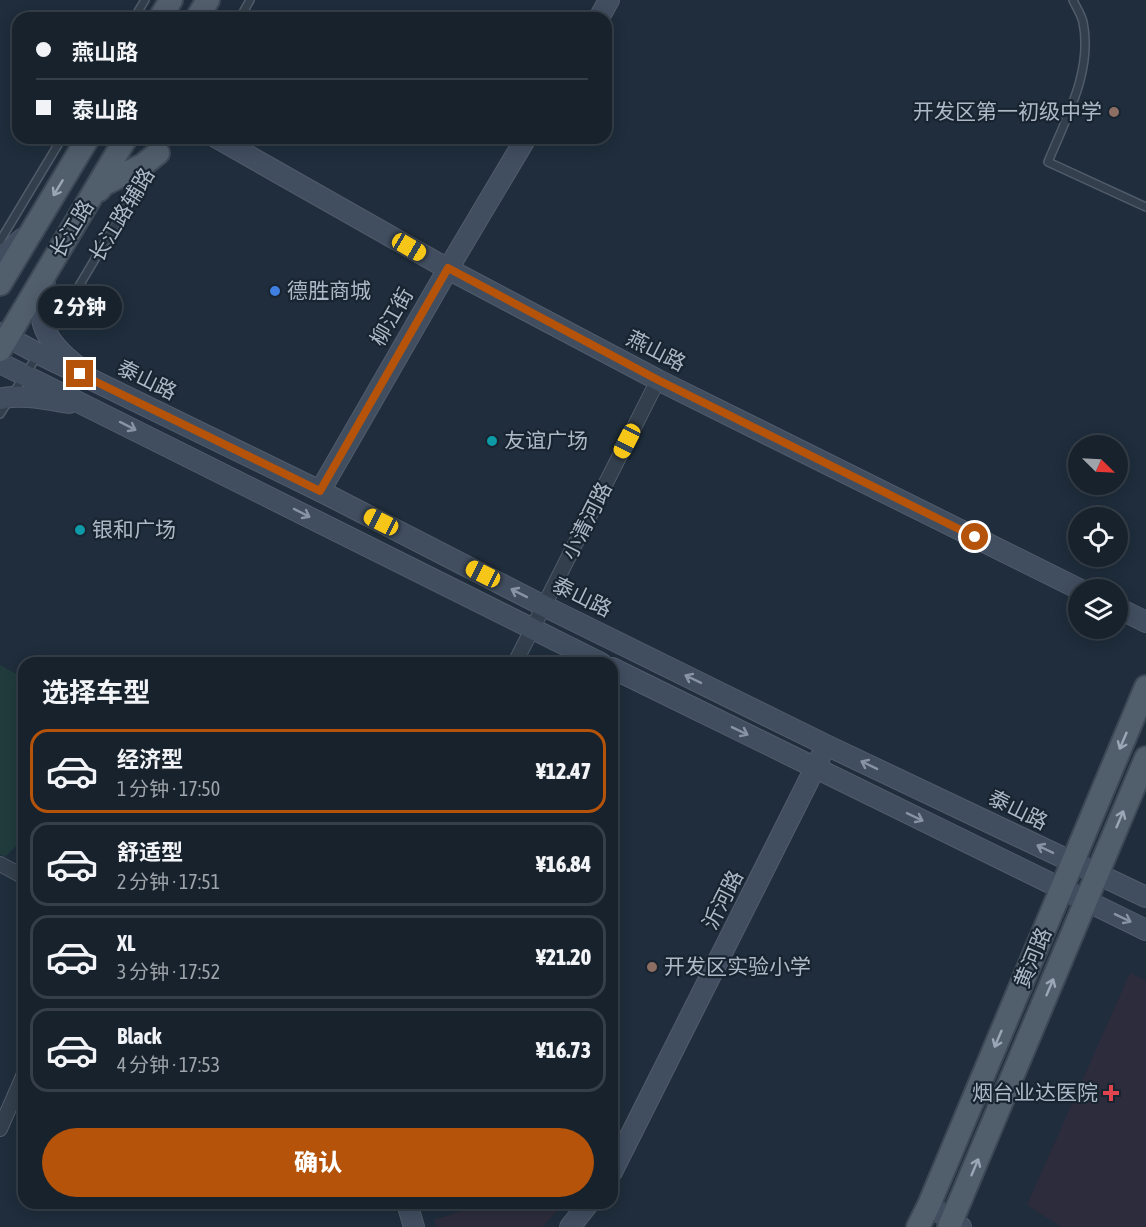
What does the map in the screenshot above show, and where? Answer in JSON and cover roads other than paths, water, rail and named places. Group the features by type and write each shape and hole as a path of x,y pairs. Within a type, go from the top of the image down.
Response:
{"main road":[{"name":"长江路","path":"0,284 84,144"},
{"name":"长江路","path":"3,340 49,268 122,144"},
{"name":"燕山路","path":"228,144 448,268 658,380 1068,584"},
{"name":"柳江街","path":"320,491 522,144"},
{"path":"89,200 104,184 143,165 163,145"},
{"path":"0,259 33,228"},
{"path":"49,268 40,305 40,316 44,328 70,360 101,384"},
{"name":"泰山路","path":"3,340 39,354 320,491 544,606 826,745 1146,897"},
{"path":"0,363 589,657"},
{"path":"3,404 26,397 90,406"},
{"path":"1128,613 1146,622"},
{"path":"618,671 1146,930"},
{"name":"黄河路","path":"925,1220 1146,687"},
{"name":"沂河路","path":"618,1160 816,769 826,745"},
{"name":"黄河路","path":"954,1225 1146,758"},
{"path":"409,1209 414,1227"},
{"path":"570,1227 584,1209"},
{"path":"925,1220 954,1225"}],"street":[{"name":"小清河路","path":"519,657 658,380"},
{"path":"0,864 18,874"},
{"path":"0,1129 18,1088"}],"lane":[{"path":"1073,0 1083,21 1085,56 1078,89 1048,162 1146,207"},
{"path":"0,241 58,144"},
{"name":"长江路辅路","path":"3,404 39,354 163,145"}],"place":[{"name":"开发区第一初级中学","path":"1114,112"},
{"name":"德胜商城","path":"275,291"},
{"name":"友谊广场","path":"492,441"},
{"name":"银和广场","path":"80,530"},
{"name":"开发区实验小学","path":"652,967"},
{"name":"烟台业达医院","path":"1111,1093"}]}
